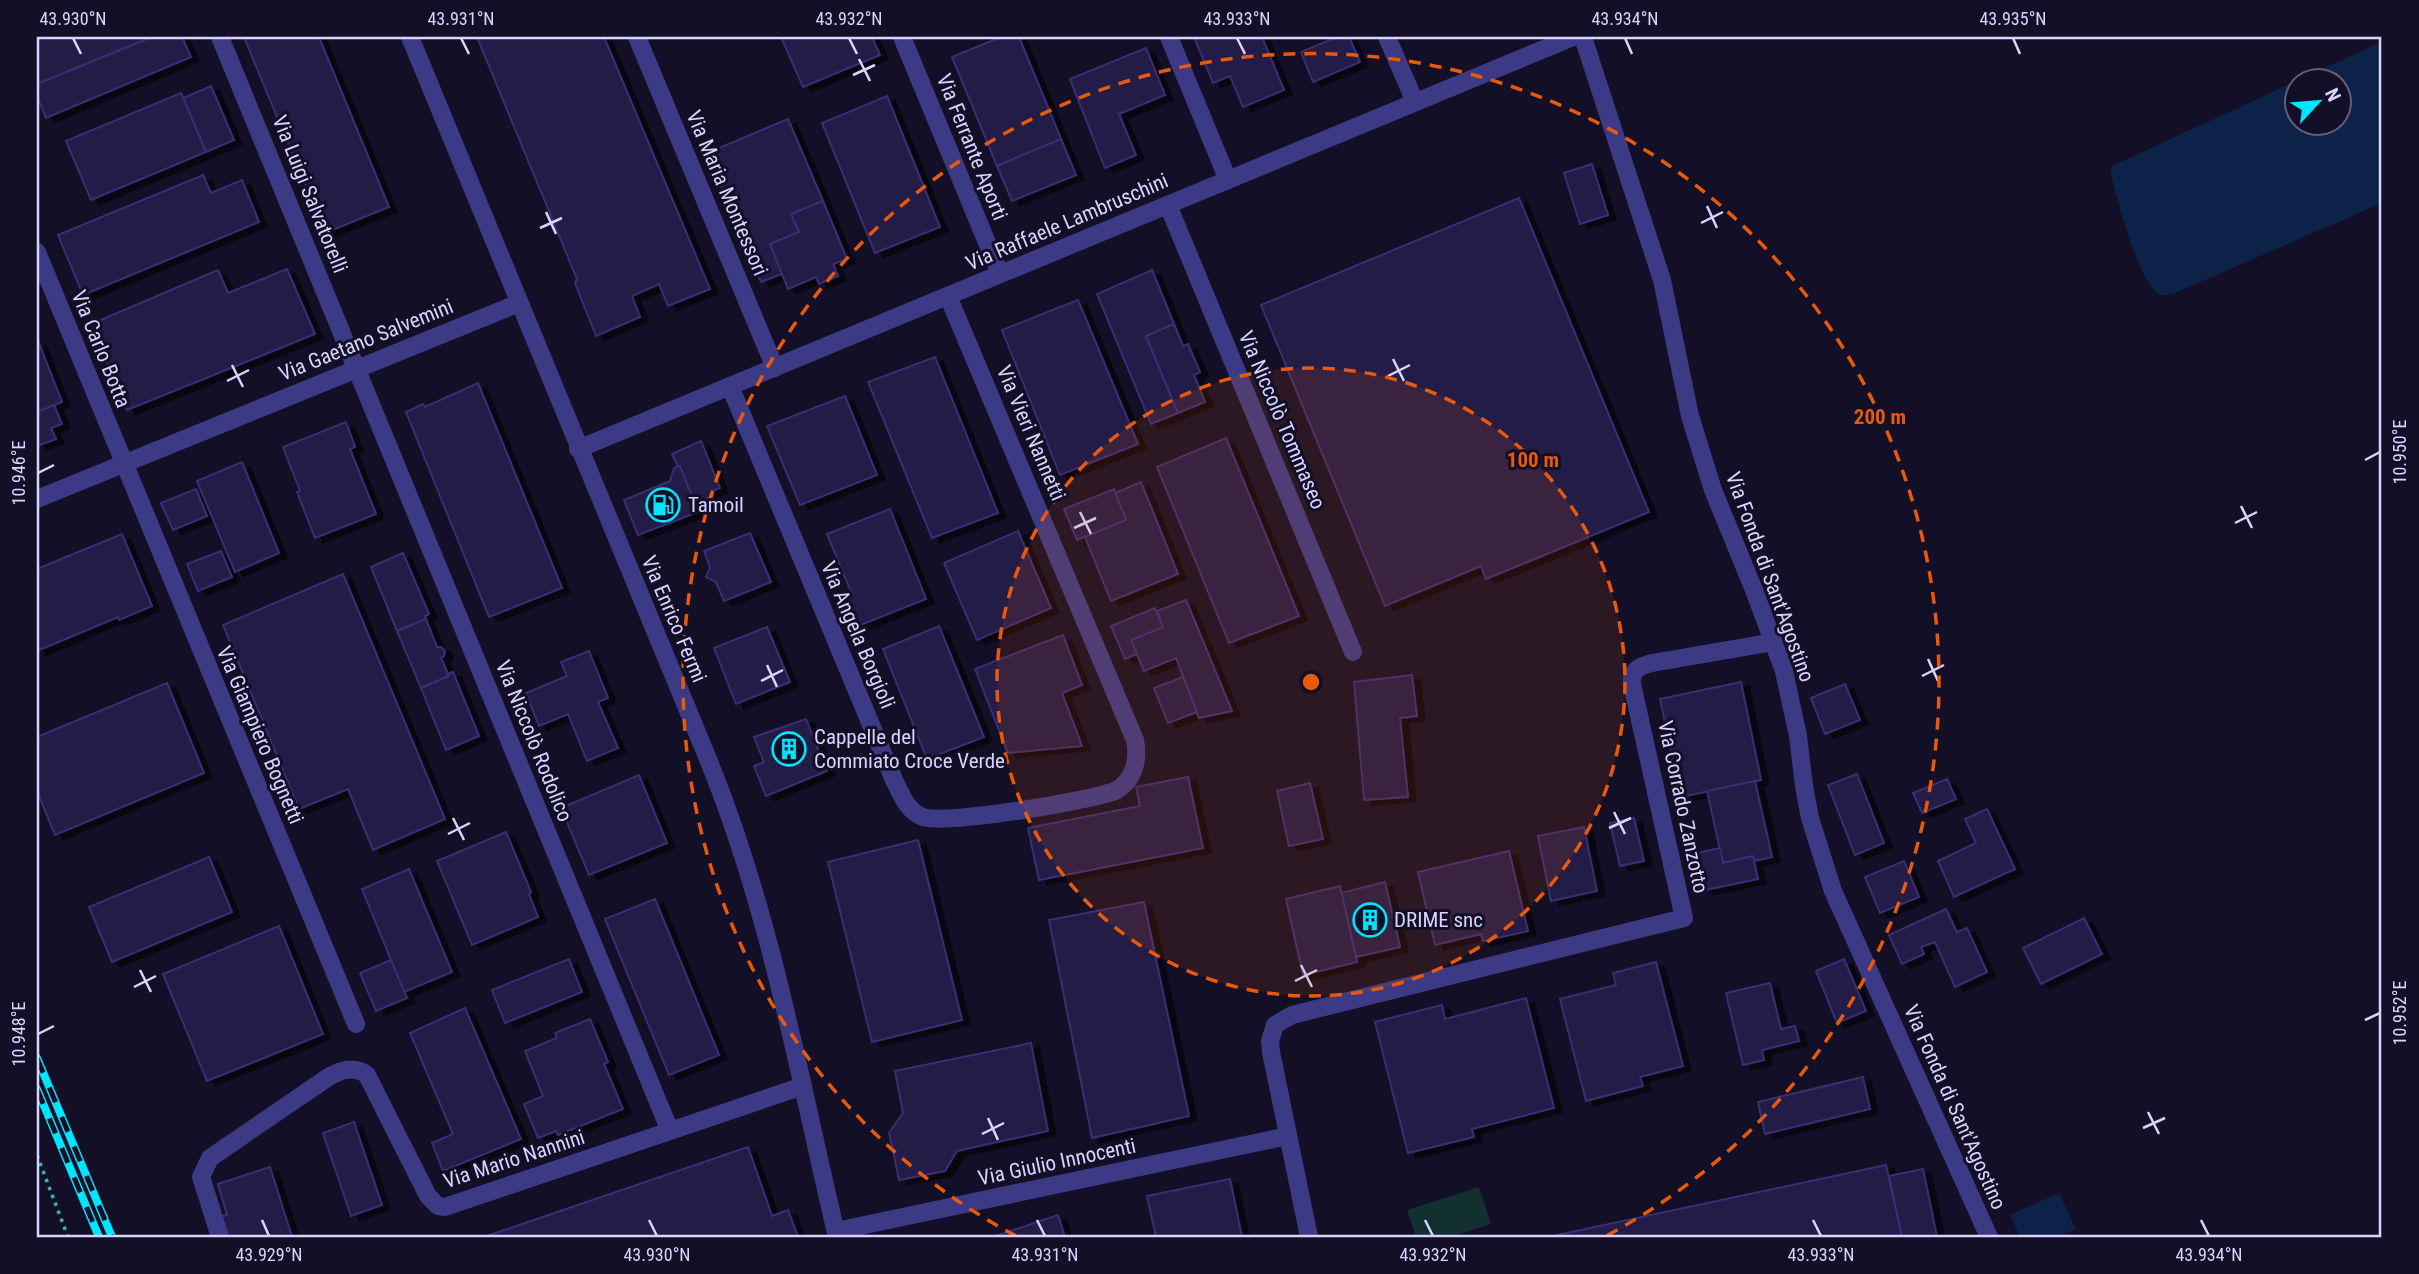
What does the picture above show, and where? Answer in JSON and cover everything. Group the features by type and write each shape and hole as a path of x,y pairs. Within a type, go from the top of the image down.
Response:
{"street":[{"name":"Via Luigi Salvatorelli","path":"220,37 357,368"},
{"name":"Via Enrico Fermi","path":"410,37 739,838 760,908 836,1234"},
{"name":"Via Maria Montessori","path":"637,37 775,368"},
{"name":"Via Ferrante Aporti","path":"902,37 1000,274"},
{"path":"1169,37 1228,180"},
{"path":"1387,37 1415,102"},
{"name":"Via Raffaele Lambruschini","path":"578,449 1573,37"},
{"name":"Via Fonda di Sant'Agostino","path":"1583,37 1662,280 1690,416 1713,490 1774,642 1792,704 1811,818 1833,891 1989,1237"},
{"name":"Via Niccolò Tommaseo","path":"1168,205 1353,652"},
{"name":"Via Carlo Botta","path":"37,252 123,463"},
{"name":"Via Vieri Nannetti","path":"948,296 1121,704"},
{"name":"Via Gaetano Salvemini","path":"37,499 519,303"},
{"name":"Via Niccolò Rodolico","path":"357,368 670,1131"},
{"name":"Via Angela Borgioli","path":"730,386 898,787 908,806 915,812 933,818 959,818 1115,791 1129,779 1137,757 1135,740 1121,704"},
{"name":"Via Giampiero Bognetti","path":"123,463 356,1024"},
{"name":"Via Corrado Zanzotto","path":"1310,1237 1269,1041 1275,1025 1282,1019 1684,918 1632,675 1638,668 1651,663 1774,642"},
{"name":"Via Mario Nannini","path":"220,1237 201,1177 210,1158 327,1078 348,1069 356,1069 367,1075 428,1196 438,1206 457,1204 803,1086"},
{"name":"Via Giulio Innocenti","path":"836,1234 1288,1136"}],"path":[{"path":"37,1155 68,1237"}],"green space":[{"path":"1479,1187 1491,1224 1450,1237 1416,1237 1407,1210"}],"water":[{"path":"2382,42 2382,203 2175,293 2159,294 2151,287 2136,258 2118,203 2111,168 2282,87 2282,136 2352,136 2352,66 2328,66"},
{"path":"2059,1193 2076,1229 2057,1237 2020,1237 2010,1215"}],"building":[{"path":"37,37 152,37 37,84"},
{"path":"152,37 182,37 191,57 46,118 37,96 37,84"},
{"path":"244,37 319,37 389,207 325,233"},
{"path":"477,37 604,37 710,289 668,306 659,284 632,296 640,317 596,336 575,283 577,279"},
{"path":"781,37 872,37 880,55 803,87"},
{"path":"1001,37 1019,37 1061,139 997,166 952,57"},
{"path":"1194,37 1262,37 1284,90 1243,107 1230,76 1213,83"},
{"path":"1337,37 1349,37 1360,62 1313,82 1301,52"},
{"path":"1146,48 1165,95 1119,114 1136,155 1105,168 1070,79"},
{"path":"211,86 234,140 206,152 183,98"},
{"path":"181,93 206,152 91,200 66,141"},
{"path":"887,96 940,227 875,253 822,123"},
{"path":"788,119 823,201 791,214 799,232 770,244 782,274 761,282 707,153"},
{"path":"1061,139 1076,175 1012,201 997,166"},
{"path":"1592,164 1608,215 1580,224 1564,173"},
{"path":"203,175 211,193 242,180 259,222 83,295 58,235"},
{"path":"1519,198 1649,512 1486,579 1481,566 1385,606 1261,305"},
{"path":"823,201 847,259 833,264 838,276 819,284 816,277 788,289 770,244 799,232 791,214"},
{"path":"287,269 315,334 127,410 91,324 218,270 228,293"},
{"path":"1152,270 1174,324 1146,336 1178,413 1151,424 1097,294"},
{"path":"1078,300 1138,444 1060,475 1002,330"},
{"path":"1174,324 1183,346 1188,344 1200,372 1194,375 1205,402 1178,413 1146,336"},
{"path":"37,338 62,402 37,412"},
{"path":"935,357 998,513 932,538 868,382"},
{"path":"478,383 562,588 489,617 406,412 423,404 425,407"},
{"path":"845,396 877,475 800,505 767,426"},
{"path":"54,405 62,424 51,428 56,439 37,446 37,412"},
{"path":"346,422 355,447 350,449 376,514 315,538 283,447"},
{"path":"1226,438 1299,616 1229,643 1157,467"},
{"path":"701,441 720,488 712,491 713,496 695,503 672,454"},
{"path":"242,462 279,553 235,572 197,481"},
{"path":"680,466 698,512 638,535 624,500 670,481 674,468"},
{"path":"1141,482 1178,574 1111,601 1085,537 1126,520 1115,493"},
{"path":"196,489 207,516 173,530 161,503"},
{"path":"1114,489 1126,520 1077,540 1064,509"},
{"path":"890,509 926,599 853,628 841,598 852,594 827,534"},
{"path":"1018,531 1051,608 977,640 944,563"},
{"path":"750,533 771,582 724,601 716,582 706,577 710,568 704,551"},
{"path":"122,534 152,606 119,620 118,617 37,651 37,569"},
{"path":"221,551 232,577 198,591 187,564"},
{"path":"403,553 429,614 425,616 426,619 397,631 371,567"},
{"path":"343,574 445,819 373,850 348,789 299,809 223,625"},
{"path":"1186,600 1232,711 1199,718 1176,658 1144,671 1131,640 1163,627 1157,611"},
{"path":"1155,608 1163,627 1131,640 1137,654 1125,659 1111,626"},
{"path":"426,619 437,647 445,651 441,658 449,676 421,688 397,631"},
{"path":"939,626 984,737 927,759 883,649"},
{"path":"767,627 790,682 736,704 714,648"},
{"path":"1063,635 1082,685 1062,693 1082,746 1008,753 975,669"},
{"path":"589,651 608,698 598,702 618,748 587,761 568,714 539,726 526,693 567,676 561,662"},
{"path":"453,672 479,736 446,750 421,688"},
{"path":"1412,675 1417,716 1400,718 1408,797 1364,800 1354,682"},
{"path":"1183,677 1197,712 1168,723 1154,688"},
{"path":"1741,682 1761,780 1681,797 1660,699"},
{"path":"167,683 204,773 55,835 37,791 37,737"},
{"path":"1845,684 1860,720 1825,734 1811,698"},
{"name":"Cappelle del Commiato Croce Verde","path":"806,719 827,771 766,796 754,766 764,762 754,737"},
{"path":"1857,774 1884,843 1855,855 1828,785"},
{"path":"639,775 667,843 589,875 561,808"},
{"path":"1188,777 1203,848 1039,880 1028,828 1140,806 1136,787"},
{"path":"1947,779 1956,799 1922,813 1913,793"},
{"path":"1755,781 1772,857 1754,861 1753,856 1723,863 1707,791"},
{"path":"1310,783 1323,839 1289,846 1277,791"},
{"path":"1987,809 2015,869 1954,897 1938,861 1976,843 1965,819"},
{"path":"1634,818 1644,861 1620,866 1610,823"},
{"path":"1584,827 1597,891 1551,901 1538,836"},
{"path":"506,832 531,892 529,894 538,917 472,945 437,861"},
{"path":"918,840 962,1020 872,1042 828,862"},
{"path":"1720,848 1723,863 1753,856 1758,879 1705,890 1697,853"},
{"path":"1509,851 1528,931 1483,941 1481,934 1435,945 1418,872"},
{"path":"209,857 232,912 112,962 89,907"},
{"path":"1904,861 1919,897 1880,913 1865,877"},
{"path":"409,869 452,972 404,992 362,889"},
{"name":"DRIME snc","path":"1385,882 1400,947 1356,957 1341,893"},
{"path":"1340,886 1357,962 1303,975 1286,899"},
{"path":"655,899 719,1055 669,1075 605,919"},
{"path":"1144,902 1189,1116 1092,1138 1049,920"},
{"path":"1946,909 1957,932 1967,928 1987,972 1955,987 1935,942 1921,947 1924,954 1902,964 1889,935"},
{"path":"2084,918 2102,954 2041,984 2023,948"},
{"path":"279,926 323,1034 207,1081 163,974"},
{"path":"569,959 582,992 505,1023 492,990"},
{"path":"1844,959 1866,1011 1837,1023 1816,971"},
{"path":"391,960 407,998 376,1011 360,973"},
{"path":"1656,962 1683,1066 1640,1077 1643,1086 1586,1101 1560,999 1616,985 1613,973"},
{"path":"1770,983 1781,1029 1795,1026 1799,1041 1762,1050 1764,1060 1743,1065 1726,993"},
{"path":"1526,998 1554,1108 1472,1129 1474,1137 1408,1153 1375,1022 1442,1005 1445,1019"},
{"path":"465,1008 521,1139 443,1171 432,1143 453,1134 410,1033"},
{"path":"590,1019 608,1062 604,1064 623,1109 558,1135 556,1131 538,1138 524,1104 543,1096 525,1051 557,1038 555,1033"},
{"path":"1031,1043 1048,1131 957,1151 945,1171 899,1180 889,1133 903,1113 895,1071"},
{"path":"1863,1077 1870,1109 1765,1134 1758,1102"},
{"path":"354,1122 382,1205 351,1216 323,1133"},
{"path":"748,1147 772,1216 788,1210 798,1237 484,1237"},
{"path":"1886,1165 1902,1237 1548,1237"},
{"path":"270,1167 292,1237 225,1237 218,1217 227,1215 218,1184"},
{"path":"1923,1169 1937,1237 1902,1237 1889,1176"},
{"path":"1230,1179 1242,1237 1156,1237 1147,1196"},
{"path":"1058,1215 1065,1237 993,1237"}],"railway":[{"path":"37,1058 112,1237"},
{"path":"37,1089 99,1237"}],"place":[{"name":"Tamoil","path":"663,505"},
{"name":"Cappelle del Commiato Croce Verde","path":"789,749"},
{"name":"DRIME snc","path":"1370,920"}]}
